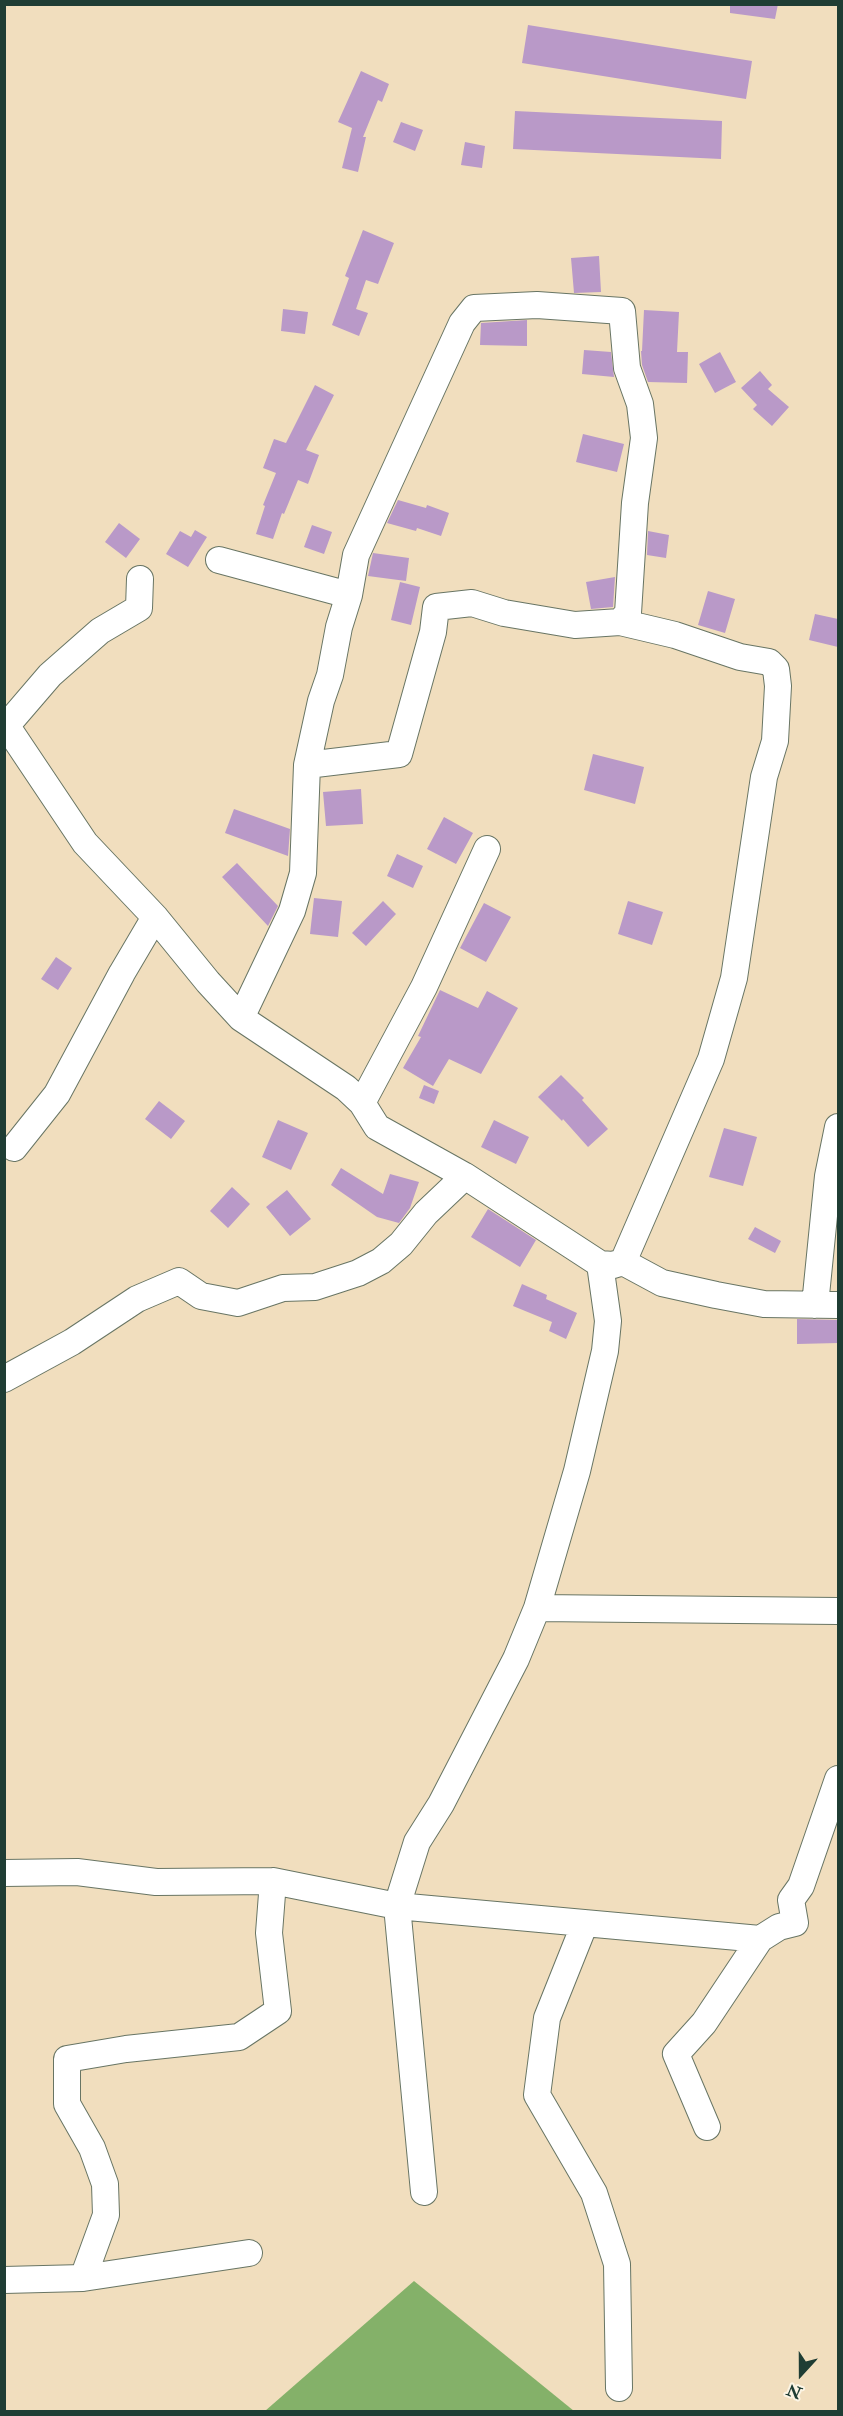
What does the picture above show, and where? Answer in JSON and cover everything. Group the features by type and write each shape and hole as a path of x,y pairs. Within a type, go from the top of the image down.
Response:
{"street":[{"path":"241,1018 292,911 303,873 307,765 321,701 330,675 339,627 349,595 356,555 462,323 474,308 537,305 622,311 627,368 640,404 644,438 635,503 628,613 620,622"},
{"path":"219,560 349,595"},
{"path":"140,579 140,608 100,631 50,675 6,723 85,843 155,917 241,1018 346,1088 362,1103 377,1127 612,1263 662,1284 764,1304 827,1305 828,1176 838,1127"},
{"path":"307,765 399,754 433,632 436,608 472,603 504,613 575,625 620,622 675,635 740,657 769,662 776,669 778,686 775,741 764,777 734,978 711,1059 612,1263 605,1351 577,1471 537,1608 516,1659 441,1804 417,1842 397,1906 424,2192"},
{"path":"362,1103 424,987 487,849"},
{"path":"14,1148 57,1094 155,917"},
{"path":"4,1379 72,1342 137,1299 179,1281 201,1296 238,1303 283,1288 315,1287 358,1273 381,1261 401,1244 426,1213 465,1176"},
{"path":"537,1608 838,1611"},
{"path":"707,2127 676,2054 704,2023 760,1939 779,1927 795,1923 791,1900 801,1886 838,1779"},
{"path":"4,1873 77,1872 156,1882 273,1881 397,1906 760,1939"},
{"path":"83,2278 106,2215 105,2184 92,2148 67,2104 68,2059 126,2049 239,2037 278,2011 269,1933 273,1881"},
{"path":"585,1923 548,2018 537,2095 594,2193 617,2264 619,2388"},
{"path":"4,2280 83,2278 249,2253"}],"green space":[{"path":"414,2281 574,2411 265,2411"}],"building":[{"path":"730,4 778,4 775,19 730,13"},
{"path":"528,25 752,61 746,99 522,63"},
{"path":"361,71 389,84 382,102 378,100 363,137 366,137 358,172 342,168 352,128 338,122"},
{"path":"515,111 722,121 721,159 513,149"},
{"path":"401,122 423,130 415,151 393,142"},
{"path":"465,142 485,146 482,168 461,165"},
{"path":"363,230 394,243 378,284 366,280 356,309 368,313 359,336 332,325 349,278 345,276"},
{"path":"599,256 601,292 574,293 571,258"},
{"path":"283,309 308,312 305,334 281,331"},
{"path":"644,310 679,312 677,352 688,352 687,383 648,382 642,365 641,351"},
{"path":"527,320 527,346 480,345 481,323"},
{"path":"584,350 611,352 614,377 582,374"},
{"path":"720,352 736,382 715,393 699,364"},
{"path":"760,371 772,385 768,389 789,407 772,426 753,409 757,405 741,388"},
{"path":"315,385 334,395 306,450 319,455 308,484 298,480 284,514 282,513 273,539 256,534 265,506 263,505 276,473 263,468 274,439 286,443"},
{"path":"583,434 624,444 617,472 576,462"},
{"path":"398,500 426,508 427,505 449,513 441,536 417,528 416,531 387,523"},
{"path":"119,523 140,539 126,558 105,542"},
{"path":"312,525 332,532 324,554 304,547"},
{"path":"195,530 207,537 188,567 166,554 180,531 191,537"},
{"path":"648,531 669,535 666,558 647,555"},
{"path":"373,553 409,558 406,581 368,576"},
{"path":"615,577 613,607 591,609 586,582"},
{"path":"400,582 420,587 411,625 391,620"},
{"path":"708,591 735,599 725,633 698,625"},
{"path":"815,614 838,619 838,647 809,640"},
{"path":"593,754 644,767 635,804 584,790"},
{"path":"361,789 363,824 326,826 323,792"},
{"path":"234,809 290,829 288,856 225,833"},
{"path":"444,817 473,833 456,864 427,849"},
{"path":"397,854 423,866 413,888 387,876"},
{"path":"237,863 278,906 268,926 222,877"},
{"path":"314,898 342,901 338,937 310,934"},
{"path":"383,901 396,914 366,946 352,933"},
{"path":"628,901 663,912 652,945 618,934"},
{"path":"484,903 511,917 486,962 460,948"},
{"path":"56,957 72,968 58,990 41,979"},
{"path":"440,990 478,1008 487,991 518,1008 481,1074 449,1059 433,1086 403,1068 421,1037 418,1036"},
{"path":"561,1075 584,1098 582,1100 608,1129 588,1147 563,1119 562,1121 538,1097"},
{"path":"424,1085 439,1091 434,1104 419,1098"},
{"path":"159,1101 185,1121 171,1139 145,1119"},
{"path":"278,1120 308,1133 291,1170 262,1157"},
{"path":"494,1120 529,1137 516,1164 481,1147"},
{"path":"724,1128 757,1137 743,1186 709,1177"},
{"path":"341,1168 383,1194 390,1174 419,1182 410,1208 399,1223 377,1217 331,1185"},
{"path":"232,1187 250,1204 228,1228 210,1211"},
{"path":"287,1190 311,1219 290,1236 266,1207"},
{"path":"488,1209 536,1240 520,1267 471,1237"},
{"path":"755,1227 781,1241 775,1253 748,1239"},
{"path":"522,1284 547,1295 546,1299 577,1313 566,1339 549,1331 552,1322 513,1306"},
{"path":"797,1319 838,1320 838,1343 797,1344"}]}
